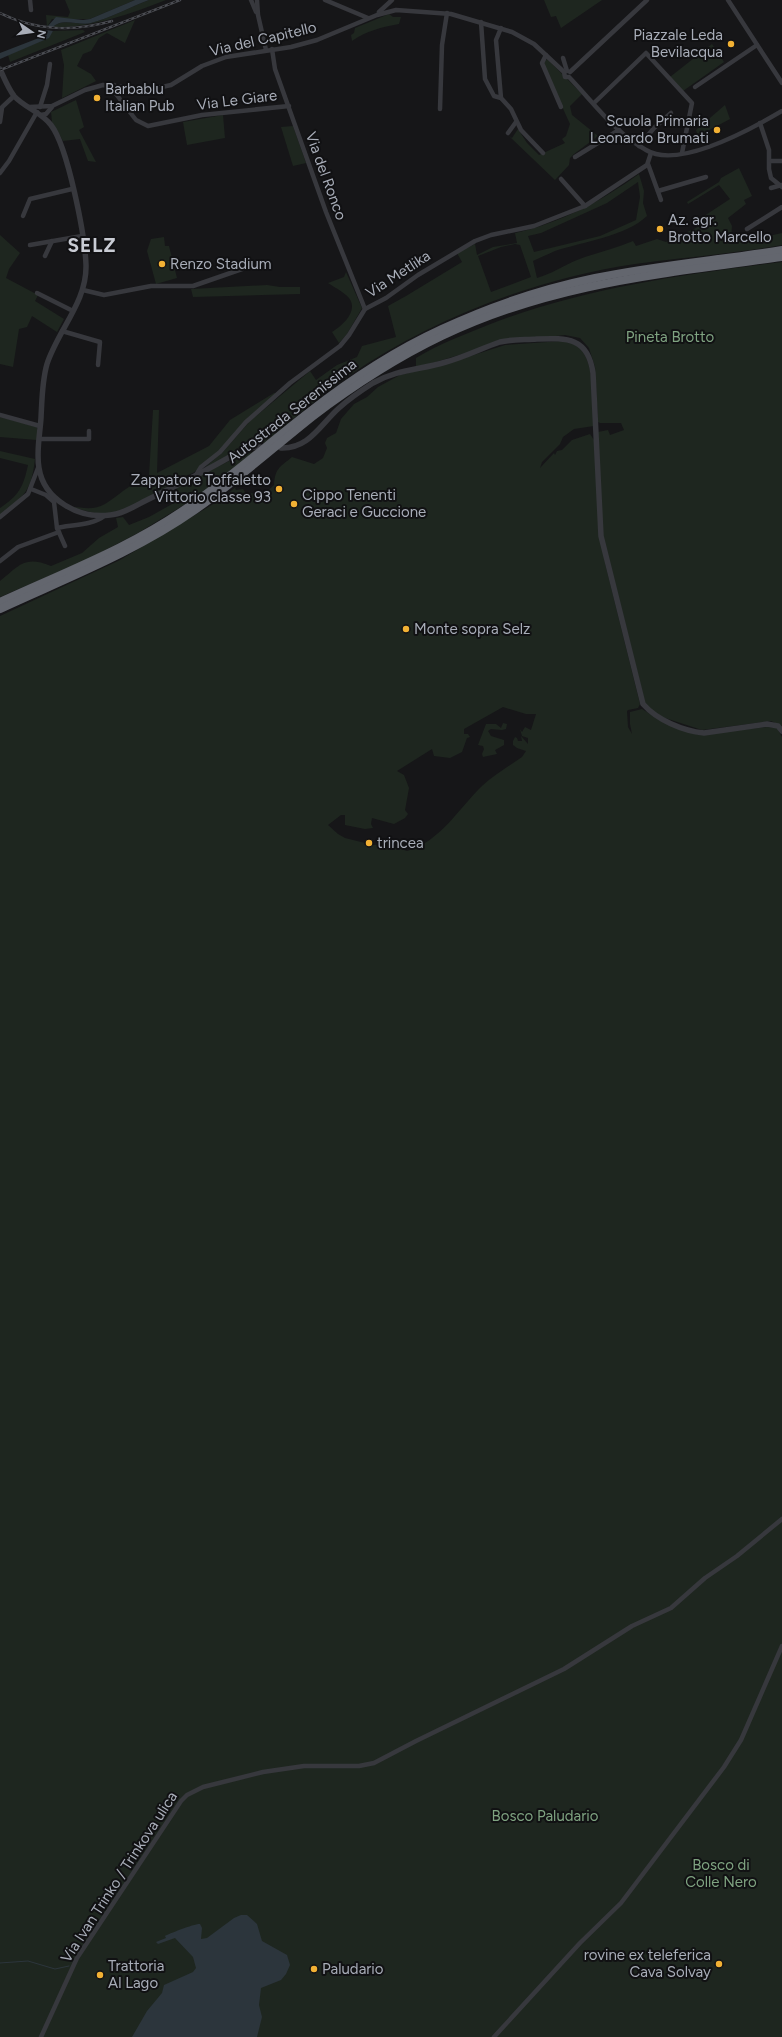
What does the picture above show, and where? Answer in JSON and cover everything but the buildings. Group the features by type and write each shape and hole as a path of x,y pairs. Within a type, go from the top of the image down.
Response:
{"highway":[{"name":"Autostrada Serenissima","path":"0,602 98,559 168,520 214,489 307,414 347,384 388,358 447,327 515,299 576,282 627,272 782,250"},
{"name":"Autostrada Serenissima","path":"0,609 101,564 172,525 217,494 310,418 351,389 392,363 444,335 511,308 578,288 628,278 782,256"}],"street":[{"path":"30,0 31,10"},
{"path":"251,0 258,15"},
{"path":"257,0 258,15 266,50"},
{"path":"325,0 368,18"},
{"path":"557,65 563,58 568,73 647,0"},
{"path":"377,14 391,1 396,10"},
{"path":"729,1 782,83"},
{"name":"Via del Capitello","path":"40,112 94,87 114,85 145,89 162,87 216,60 266,50 291,47 317,40 377,14 396,10 447,13 501,28 524,38 568,73 619,130 651,153"},
{"path":"440,109 442,45 447,13"},
{"path":"358,15 360,22"},
{"path":"481,22 485,79 494,96 501,98 511,109 516,122 525,134 543,152"},
{"path":"501,28 496,40 501,98"},
{"path":"695,87 757,45"},
{"name":"Via del Ronco","path":"272,49 275,69 326,212 365,309"},
{"path":"594,103 646,53 692,103 682,153"},
{"path":"546,55 542,63 561,107"},
{"path":"0,173 40,112 50,64"},
{"path":"0,69 14,96 29,107 40,112 50,123 63,149 82,236 86,263 83,290 62,331 47,366 40,426 38,468 31,489 23,499 0,517"},
{"name":"Via Le Giare","path":"114,85 116,94 136,120 148,126 202,115 289,106"},
{"path":"0,122 1,109 14,96"},
{"path":"50,108 50,123"},
{"name":"Via del Capitello","path":"40,112 50,108"},
{"path":"661,200 648,164 651,153 682,153 723,142 782,111"},
{"path":"640,146 654,128 671,113"},
{"path":"508,133 516,122"},
{"path":"760,123 770,150 771,161 769,169 771,178 782,186"},
{"path":"575,157 619,130"},
{"path":"771,161 782,161"},
{"name":"Via Metlika","path":"195,476 202,467 220,452 246,422 290,383 340,346 349,335 365,309 386,298 418,275 475,241 491,235 534,226 585,206 648,164"},
{"path":"658,192 706,177"},
{"path":"560,179 585,206"},
{"path":"771,188 782,186"},
{"path":"23,216 30,199 72,190"},
{"path":"747,229 782,207"},
{"path":"30,245 82,236"},
{"path":"45,256 52,242"},
{"path":"83,290 104,295 151,286 193,286 242,269"},
{"path":"37,293 73,311"},
{"path":"62,331 100,342 98,365"},
{"path":"281,448 295,447 310,438 339,408 385,377 411,369 446,363 502,342 564,338 572,340 584,349 591,363 601,536 643,704 654,715 696,732 767,724 778,726 782,730"},
{"path":"0,415 40,426"},
{"path":"39,439 89,439 89,431"},
{"path":"38,468 46,486 64,505 82,513 104,516 118,514 246,449 260,446"},
{"path":"31,489 46,496 54,502 58,530 65,546"},
{"path":"0,561 18,547 58,530 94,521 104,516"},
{"name":"Via Ivan Trinko / Trinkova ulica","path":"41,2037 77,1958 181,1800 187,1795 203,1787 263,1772 304,1766 358,1766 374,1763 564,1669 632,1626 671,1608 705,1578 736,1556 782,1519"},
{"path":"494,2037 580,1943 621,1903 719,1773 741,1740 782,1646"}],"green space":[{"path":"65,0 135,0 90,19 52,19 47,27 46,15 68,17 70,12"},
{"path":"149,0 166,0 125,15 96,23 68,27 53,27 57,24 66,22 91,23"},
{"path":"544,0 602,0 561,28 556,16 551,17"},
{"path":"389,14 393,17 401,17 399,24 374,30 352,41 351,35 354,33 355,28"},
{"path":"135,20 125,43 107,33 99,38 91,51 83,54 77,66 91,74 96,81 62,98 64,65 61,50"},
{"path":"83,30 85,32 10,62 8,55 48,38 53,31"},
{"path":"712,44 724,62 683,91 670,77"},
{"path":"547,59 582,94 570,106 572,115 598,136 570,158 569,165 555,180 509,136 512,138 518,129 527,143 539,155 565,143 562,139 566,136 570,124 545,69 544,63"},
{"path":"76,100 84,127 79,130 96,162 88,161 80,139 63,141 52,122 51,112"},
{"path":"725,105 730,119 698,136 696,130"},
{"path":"223,115 225,138 187,145 183,122"},
{"path":"293,126 306,163 293,166 281,127"},
{"path":"739,168 752,196 744,200 746,204 728,218 732,226 731,239 735,243 748,238 756,239 782,233 782,245 745,251 635,264 597,271 523,291 486,304 450,319 382,354 328,391 264,443 247,445 204,468 222,453 250,421 310,371 316,380 337,365 357,357 362,346 396,337 388,306 462,262 457,253 475,244 477,255 493,247 517,243 515,233 532,229 580,210 639,174 644,191 643,203 647,216 628,229 603,238 555,251 533,261 537,278 577,260 633,241 636,246 657,239 666,242 700,226 698,220 730,199 719,185 688,204 687,202 719,182 721,178","holes":["638,182 640,197 636,220 600,236 534,252 528,236 541,233 607,203","515,244 520,245 531,277 491,292 478,256 501,247"]},
{"path":"0,235 20,253 9,269 6,278 38,295 35,301 64,319 57,332 32,316 27,327 19,329 13,367 0,364"},
{"name":"Renzo Stadium","path":"164,237 165,246 169,246 177,278 156,284 147,251 151,239"},
{"name":"Pineta Brotto","path":"782,262 782,726 771,721 702,730 662,717 652,711 645,703 603,536 598,432 608,430 610,435 624,430 621,423 598,422 595,367 589,348 580,338 565,335 502,342 416,368 416,358 460,336 524,312 560,301 633,284"},
{"path":"346,272 362,308 347,334 339,343 332,332 348,318 351,313 352,303 349,298 328,283 344,277"},
{"path":"267,285 280,287 300,287 300,294 193,297 191,289"},
{"path":"562,341 570,342 581,350 590,369 593,393 594,426 574,429 563,437 560,444 542,462 540,468 554,453 555,455 557,451 562,450 572,440 590,434 594,440 605,563 640,704 638,708 627,711 628,727 632,734 630,712 642,709 655,717 699,735 767,727 777,728 782,737 782,2037 0,2037 0,616 120,560 220,500 243,481 235,488 236,490 243,489 246,494 254,493 259,499 274,485 279,468 292,457 314,464 323,458 327,448 325,443 327,438 336,433 341,419 354,404 367,397 378,387 400,375 452,362 505,345","holes":["503,707 526,714 536,714 531,730 525,727 522,732 520,729 522,736 528,738 528,744 521,736 522,741 518,741 515,737 513,741 513,745 526,751 522,757 482,786 439,832 419,847 407,851 387,844 373,845 345,838 328,825 341,815 345,815 345,825 365,829 373,828 371,824 372,818 394,824 405,818 408,814 405,810 409,788 404,775 397,771 432,749 434,756 450,758 462,752 467,738 470,737 468,734 464,734 464,729"]},
{"path":"274,393 277,393 215,456 193,473 185,476 186,478 137,504 117,512 89,512 69,506 87,508 99,507 149,475 153,410 159,410 157,473 209,446 230,420"},
{"path":"0,417 37,427 37,440 0,437"},
{"path":"258,450 205,492 138,533 86,560 0,597 0,581 22,564 34,562 51,566 82,553 99,538 118,527 116,518 123,517 129,525 149,517 181,499 176,488 233,459"},
{"path":"0,451 35,459 29,486 21,497 0,515 0,508 16,495 22,485 28,465 0,458"},
{"path":"503,723 507,724 506,729 491,729 488,731 491,736 504,740 504,745 495,750 497,754 483,757 483,746 478,745 486,724 496,724 501,728"}],"shaded area":[{"path":"135,0 149,0 91,23 66,22 57,24 53,27 47,27 56,17 83,20 90,19"},
{"path":"46,30 53,31 49,38 0,59 0,53 44,36"},
{"path":"241,1915 247,1915 257,1924 262,1941 287,1955 290,1965 286,1974 281,1980 261,1988 259,2005 262,2017 257,2037 132,2037 147,2011 162,1993 164,1985 193,1972 196,1968 193,1957 175,1938 158,1944 156,1942 166,1938 165,1936 171,1933 197,1924 200,1924 202,1928 201,1939 207,1938 234,1918"}],"waterway":[{"path":"0,1963 28,1961 55,1969 69,1966"}],"railway":[{"path":"0,70 180,0"},
{"path":"0,13 28,23 55,28 83,27 112,21"}],"place":[{"name":"Piazzale Leda Bevilacqua","path":"731,44"},
{"name":"Barbablu Italian Pub","path":"97,98"},
{"name":"Scuola Primaria Leonardo Brumati","path":"717,130"},
{"name":"Az. agr. Brotto Marcello","path":"660,229"},
{"name":"Renzo Stadium","path":"162,264"},
{"name":"Zappatore Toffaletto Vittorio classe 93","path":"279,489"},
{"name":"Cippo Tenenti Geraci e Guccione","path":"294,504"},
{"name":"Monte sopra Selz","path":"406,629"},
{"name":"trincea","path":"369,843"},
{"name":"rovine ex teleferica Cava Solvay","path":"719,1964"},
{"name":"Paludario","path":"314,1969"},
{"name":"Trattoria Al Lago","path":"100,1975"}],"district":[{"name":"SELZ","path":"92,245"}],"park label":[{"name":"Bosco Paludario","path":"545,1816"},
{"name":"Bosco di Colle Nero","path":"721,1874"}]}
